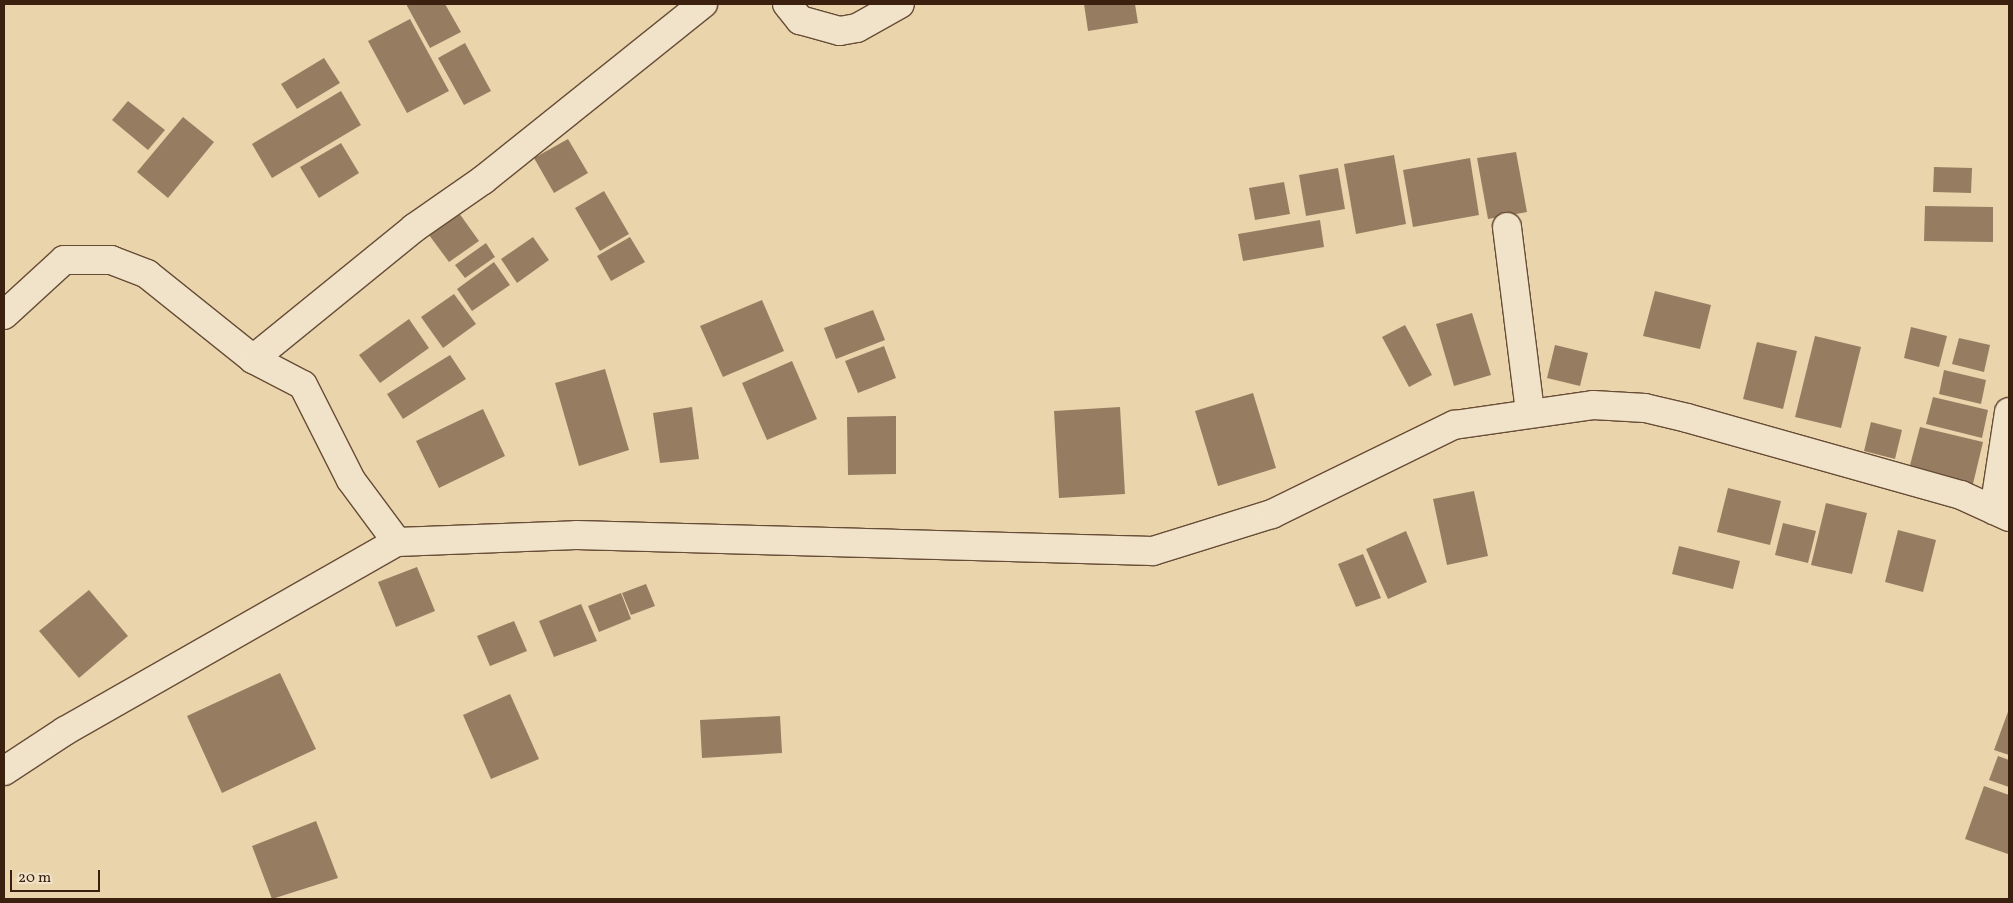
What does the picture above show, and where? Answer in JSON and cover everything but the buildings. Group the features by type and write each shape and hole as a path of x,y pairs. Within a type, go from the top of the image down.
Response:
{"street":[{"path":"253,359 414,228 483,180 703,4"},
{"path":"787,4 800,20 840,31 858,28 900,4"},
{"path":"1506,227 1530,412"},
{"path":"4,315 64,260 111,260 147,274 253,359 303,385 351,480 397,542"},
{"path":"4,771 65,731 397,542 576,535 1153,551 1272,514 1454,425 1530,412 1593,404 1644,408 1961,495 2002,513 2009,412"}]}
